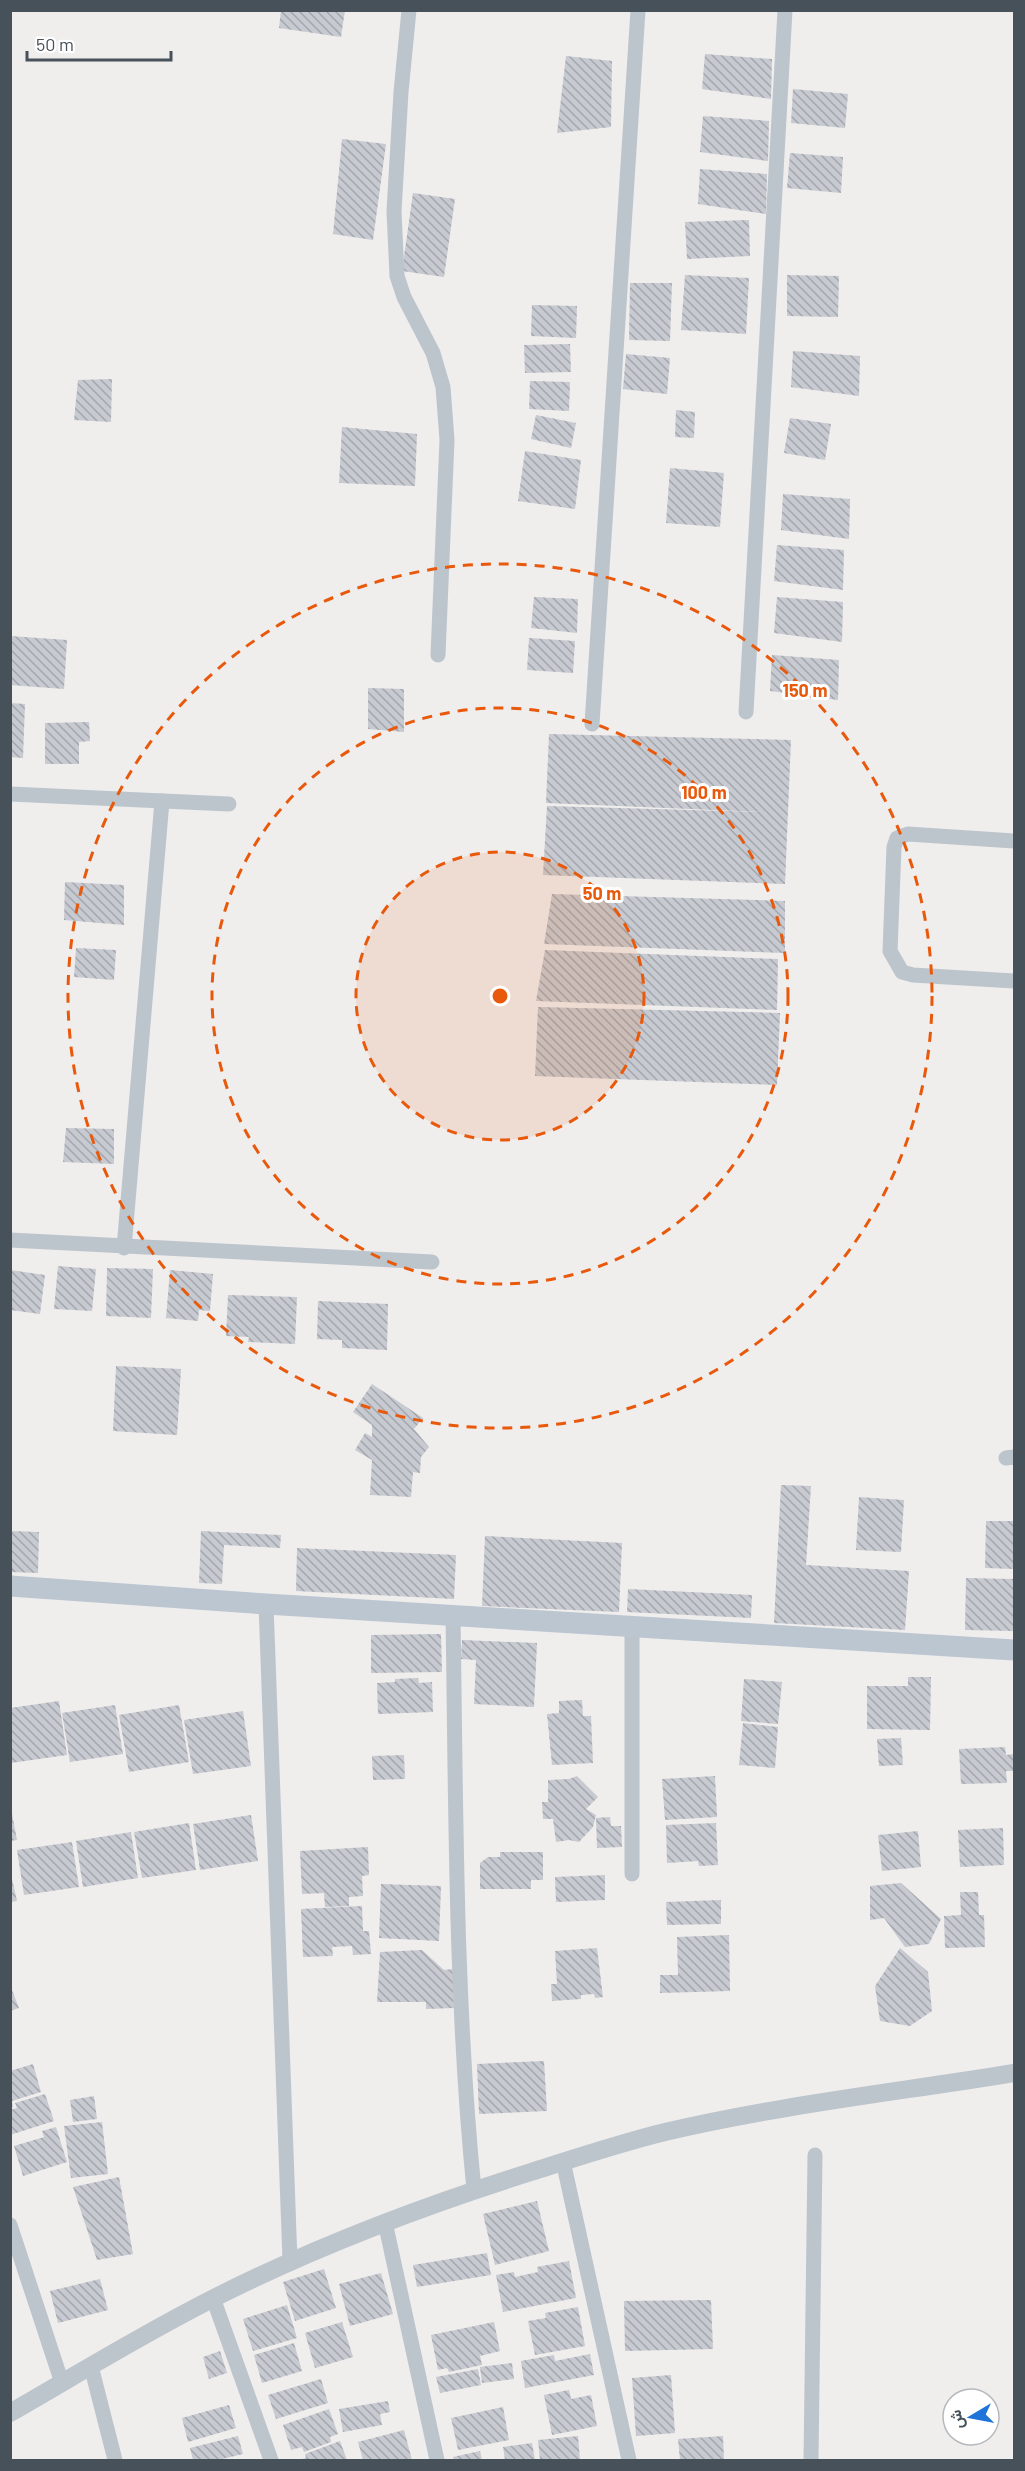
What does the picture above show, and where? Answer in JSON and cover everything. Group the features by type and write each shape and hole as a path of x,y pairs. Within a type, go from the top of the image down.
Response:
{"main road":[{"path":"10,1586 1014,1650"}],"street":[{"path":"410,10 401,92 394,211 397,276 433,353 443,387 447,440 438,655"},
{"path":"592,724 638,10"},
{"path":"746,712 785,10"},
{"path":"10,794 229,804"},
{"path":"124,1248 162,801"},
{"path":"1014,841 908,834 897,838 894,847 890,951 902,972 913,975 1014,981"},
{"path":"10,1240 124,1248 432,1262"},
{"path":"266,1604 290,2261"},
{"path":"453,1615 460,1992 466,2109 474,2190"},
{"path":"632,1627 632,1874"},
{"path":"10,2413 213,2298 290,2261 385,2222 474,2190 563,2161 664,2133 733,2118 1014,2073"},
{"path":"812,2460 815,2155"},
{"path":"563,2161 628,2460"},
{"path":"385,2222 437,2460"},
{"path":"10,2225 62,2383"},
{"path":"213,2298 271,2460"},
{"path":"91,2366 115,2460"}],"building":[{"path":"281,10 345,10 341,37 279,28"},
{"path":"705,54 772,59 771,99 702,89"},
{"path":"566,56 612,61 611,127 557,133"},
{"path":"793,89 848,94 845,128 791,123"},
{"path":"703,116 769,121 768,161 700,152"},
{"path":"342,139 386,144 373,240 333,234"},
{"path":"790,153 843,157 841,193 787,188"},
{"path":"700,169 767,174 766,214 698,204"},
{"path":"413,193 455,199 444,277 402,271"},
{"path":"749,220 750,256 687,259 685,222"},
{"path":"685,275 749,278 746,334 681,330"},
{"path":"787,275 839,276 838,317 787,316"},
{"path":"630,283 672,283 670,341 629,340"},
{"path":"532,305 577,306 576,338 531,336"},
{"path":"570,344 571,372 525,373 524,345"},
{"path":"793,351 860,356 859,396 791,387"},
{"path":"626,354 670,358 667,394 623,389"},
{"path":"112,379 111,422 74,420 78,380"},
{"path":"530,381 570,382 569,411 529,409"},
{"path":"676,410 695,412 694,438 675,437"},
{"path":"536,415 576,423 571,448 531,439"},
{"path":"790,418 831,424 825,460 784,453"},
{"path":"342,427 417,434 415,486 339,483"},
{"path":"525,451 581,460 575,509 518,501"},
{"path":"670,468 724,473 720,527 666,523"},
{"path":"783,494 850,499 849,539 781,530"},
{"path":"777,545 844,550 843,590 774,581"},
{"path":"534,597 578,599 577,633 531,628"},
{"path":"777,597 843,602 842,642 774,633"},
{"path":"10,636 67,640 64,689 10,685"},
{"path":"529,638 575,641 573,673 527,670"},
{"path":"772,655 839,660 838,700 770,691"},
{"path":"368,688 404,689 404,732 368,729"},
{"path":"10,703 25,704 23,758 10,757"},
{"path":"89,722 90,741 79,742 79,764 45,764 45,723"},
{"path":"549,734 791,740 785,884 543,875 547,806 762,812 546,803"},
{"path":"65,882 124,885 124,925 64,920"},
{"path":"552,894 785,901 785,953 544,944"},
{"path":"76,948 116,950 114,980 74,977"},
{"path":"545,950 778,959 777,1010 536,1001"},
{"path":"538,1007 780,1013 777,1085 535,1076"},
{"path":"66,1128 114,1129 114,1164 63,1162"},
{"path":"58,1266 96,1269 92,1311 54,1309"},
{"path":"107,1268 153,1269 151,1318 106,1316"},
{"path":"10,1270 45,1275 40,1314 10,1310"},
{"path":"170,1270 213,1274 210,1311 199,1310 198,1321 166,1318"},
{"path":"228,1295 297,1297 295,1344 248,1342 249,1337 226,1336"},
{"path":"318,1301 388,1304 387,1350 342,1348 342,1340 317,1339"},
{"path":"116,1366 181,1369 177,1435 113,1431"},
{"path":"372,1384 423,1418 414,1429 429,1447 421,1457 420,1473 413,1472 411,1497 370,1495 372,1460 355,1450 365,1433 372,1437 372,1425 353,1412"},
{"path":"781,1485 811,1486 806,1565 909,1571 905,1630 774,1623"},
{"path":"859,1497 904,1500 901,1552 856,1550"},
{"path":"986,1521 1014,1521 1014,1569 985,1568"},
{"path":"10,1531 39,1532 38,1573 10,1572"},
{"path":"201,1531 281,1535 280,1548 224,1545 222,1584 199,1583"},
{"path":"485,1536 622,1543 619,1612 482,1606"},
{"path":"297,1548 456,1555 454,1599 296,1591"},
{"path":"966,1578 1014,1579 1014,1631 965,1630"},
{"path":"628,1589 752,1595 751,1618 627,1612"},
{"path":"441,1634 442,1672 371,1673 371,1635"},
{"path":"462,1640 537,1643 534,1707 474,1704 476,1660 461,1659"},
{"path":"908,1677 931,1677 930,1730 867,1729 867,1686 908,1686"},
{"path":"418,1678 419,1683 432,1682 433,1712 378,1714 377,1683"},
{"path":"744,1679 782,1682 778,1724 741,1721"},
{"path":"582,1700 583,1716 591,1716 593,1763 552,1765 547,1714 559,1713 559,1701"},
{"path":"59,1701 67,1755 11,1763 10,1708"},
{"path":"115,1705 123,1754 70,1762 62,1713"},
{"path":"179,1705 189,1762 129,1772 119,1715"},
{"path":"243,1711 251,1766 193,1774 184,1720"},
{"path":"743,1723 778,1727 775,1768 739,1765"},
{"path":"901,1738 903,1765 879,1766 877,1739"},
{"path":"1005,1747 1006,1755 1013,1754 1013,1771 1006,1771 1007,1783 961,1784 959,1749"},
{"path":"404,1755 405,1779 373,1780 372,1756"},
{"path":"577,1776 598,1797 586,1809 596,1815 593,1827 579,1842 569,1840 556,1842 553,1819 543,1819 542,1802 548,1802 548,1780 569,1779"},
{"path":"715,1776 717,1817 665,1820 662,1779"},
{"path":"10,1803 17,1840 10,1841"},
{"path":"251,1815 258,1861 200,1870 193,1824"},
{"path":"610,1817 611,1826 621,1826 622,1847 597,1848 596,1818"},
{"path":"189,1823 196,1870 142,1878 134,1832"},
{"path":"716,1823 718,1865 699,1866 698,1861 667,1863 666,1825"},
{"path":"1003,1828 1004,1865 960,1867 958,1830"},
{"path":"918,1831 921,1867 882,1871 878,1835"},
{"path":"131,1832 138,1878 83,1887 76,1841"},
{"path":"72,1842 79,1887 24,1895 17,1850"},
{"path":"368,1847 369,1875 362,1876 363,1896 349,1897 349,1906 325,1907 324,1893 302,1894 300,1851"},
{"path":"500,1852 543,1852 543,1880 531,1880 531,1889 480,1889 480,1863 488,1857 500,1857"},
{"path":"10,1870 17,1901 10,1902"},
{"path":"605,1875 605,1900 556,1902 555,1877"},
{"path":"901,1883 941,1919 929,1944 905,1947 884,1918 870,1920 870,1886"},
{"path":"381,1884 441,1886 439,1941 379,1938"},
{"path":"960,1892 978,1892 979,1915 984,1915 985,1947 945,1948 944,1916 961,1915"},
{"path":"721,1900 721,1924 667,1925 666,1902"},
{"path":"362,1906 363,1931 369,1931 371,1954 353,1955 352,1946 332,1947 333,1956 303,1957 301,1909"},
{"path":"729,1935 730,1991 660,1993 660,1975 678,1975 677,1937"},
{"path":"597,1948 603,1997 595,1998 594,1994 581,1995 581,1999 552,2001 551,1984 557,1984 555,1951"},
{"path":"900,1948 928,1972 932,2011 910,2026 880,2021 875,1986"},
{"path":"422,1950 444,1970 453,1969 454,2008 426,2009 426,2002 377,2002 380,1952"},
{"path":"10,1985 19,2008 10,2011"},
{"path":"544,2061 547,2111 479,2114 477,2064"},
{"path":"33,2064 41,2092 12,2101 13,2107 10,2108 10,2071"},
{"path":"45,2094 54,2121 10,2135 10,2110 17,2108 15,2103"},
{"path":"94,2096 97,2119 73,2122 70,2100"},
{"path":"102,2122 108,2174 71,2178 64,2126"},
{"path":"56,2127 67,2162 23,2176 14,2146 44,2137 42,2131"},
{"path":"119,2177 133,2254 97,2260 73,2187"},
{"path":"537,2201 549,2251 495,2265 483,2214"},
{"path":"487,2253 491,2275 417,2287 413,2265"},
{"path":"569,2261 576,2298 503,2312 496,2275 514,2272 515,2277 538,2272 537,2267"},
{"path":"324,2269 336,2308 295,2321 283,2282"},
{"path":"381,2273 393,2314 350,2326 339,2284"},
{"path":"100,2279 108,2310 58,2323 50,2291"},
{"path":"711,2300 713,2349 625,2351 624,2301"},
{"path":"287,2305 297,2338 253,2351 243,2319"},
{"path":"578,2307 585,2346 535,2355 528,2321 546,2318 545,2313"},
{"path":"342,2322 353,2357 315,2368 305,2333"},
{"path":"494,2322 500,2351 480,2356 482,2365 449,2372 447,2368 438,2370 431,2335"},
{"path":"294,2343 302,2371 262,2383 254,2355"},
{"path":"220,2351 227,2373 209,2379 203,2357"},
{"path":"590,2354 594,2375 525,2388 521,2361 554,2355 555,2361"},
{"path":"512,2363 514,2379 482,2383 480,2367"},
{"path":"478,2369 481,2385 440,2393 436,2377"},
{"path":"671,2375 675,2433 636,2436 632,2378"},
{"path":"321,2379 328,2403 276,2419 268,2395"},
{"path":"569,2390 571,2399 591,2395 597,2426 552,2435 544,2395"},
{"path":"388,2401 390,2412 380,2414 382,2425 343,2432 339,2409"},
{"path":"229,2405 236,2428 188,2442 182,2418"},
{"path":"503,2407 509,2440 458,2450 451,2418"},
{"path":"329,2409 338,2434 330,2437 331,2442 304,2452 302,2447 291,2450 283,2425"},
{"path":"404,2430 412,2460 363,2460 358,2442"},
{"path":"238,2436 243,2454 218,2460 193,2460 190,2448"},
{"path":"578,2436 580,2460 540,2460 538,2440"},
{"path":"723,2436 724,2460 680,2460 678,2439"},
{"path":"340,2441 347,2460 298,2460 306,2458 305,2454"},
{"path":"532,2443 535,2460 505,2460 503,2447"},
{"path":"480,2451 482,2460 454,2460 453,2457"}]}
